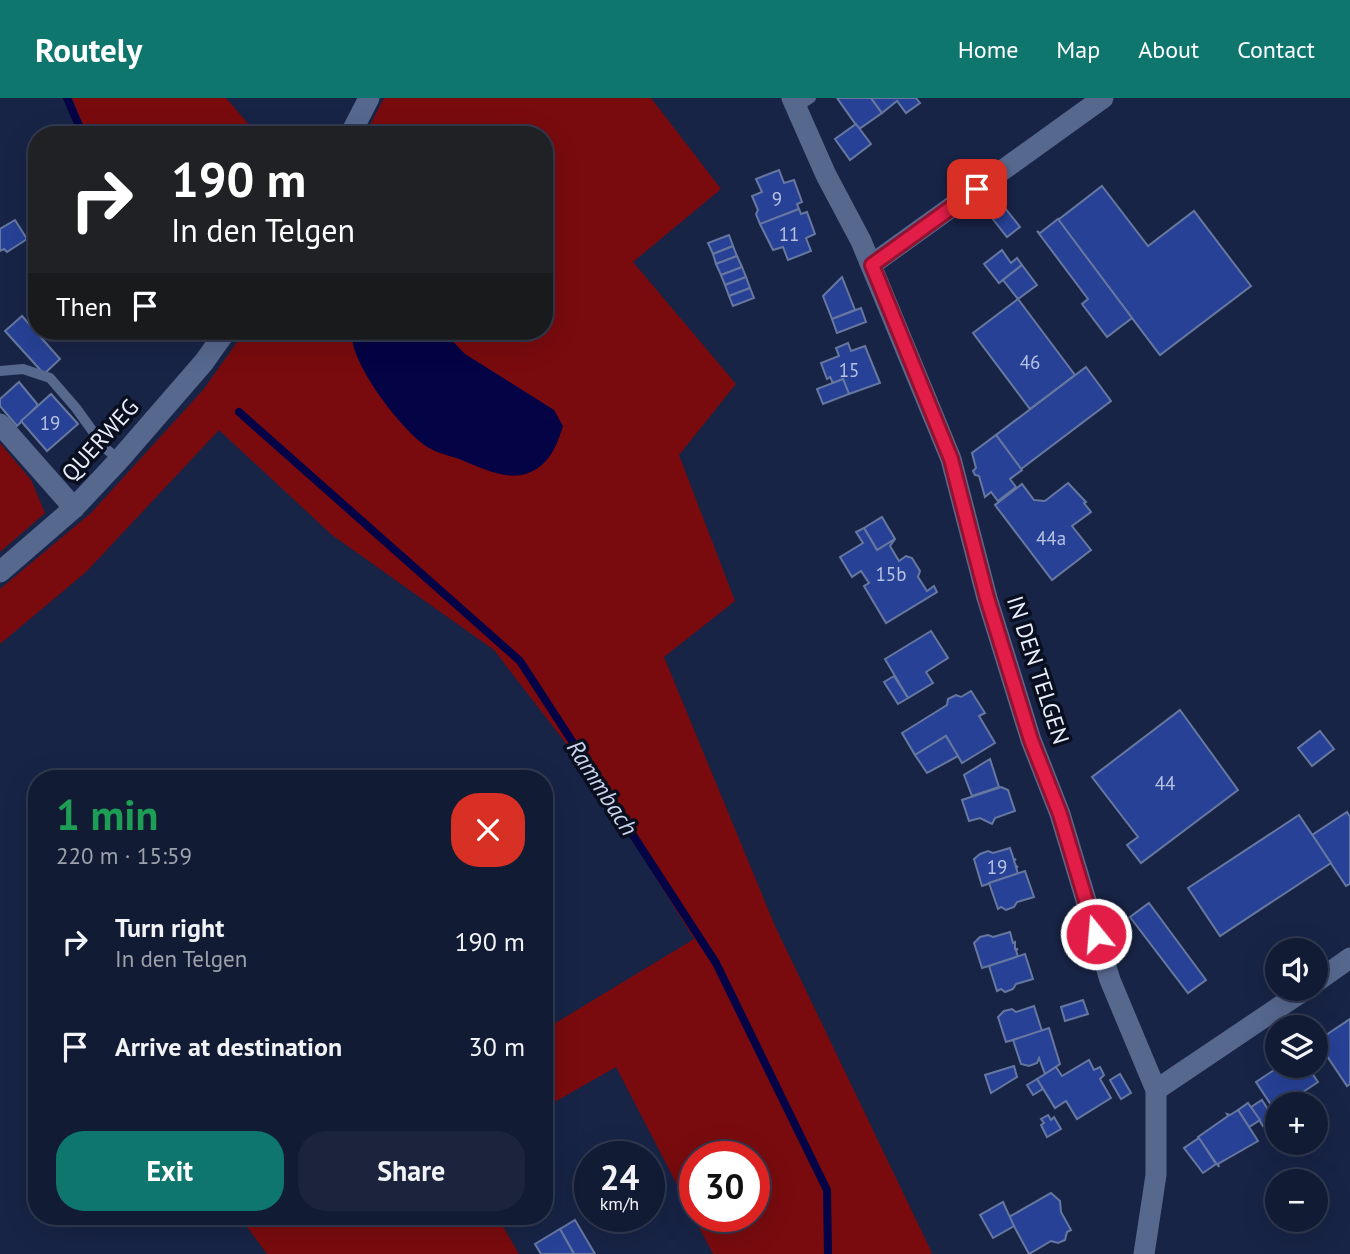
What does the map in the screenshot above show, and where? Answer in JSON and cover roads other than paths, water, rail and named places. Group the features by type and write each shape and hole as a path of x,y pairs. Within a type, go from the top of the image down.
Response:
{"street":[{"path":"355,126 369,98"},
{"path":"872,265 1103,98"},
{"name":"IN DEN TELGEN","path":"800,101 826,175 872,265 951,459 987,598 1031,740 1060,814 1111,980 1156,1090 1156,1175 1144,1254"},
{"name":"QUERWEG","path":"0,572 74,508 204,362 220,340"},
{"path":"0,424 74,508"},
{"path":"1328,974 1350,958"},
{"path":"1156,1090 1288,1001"}],"lane":[{"path":"0,371 23,369 50,378 104,447 119,460"}],"waterway":[{"name":"Rammbach","path":"67,98 79,126"},
{"name":"Rammbach","path":"239,412 520,661 716,963 827,1190 828,1254"}]}
